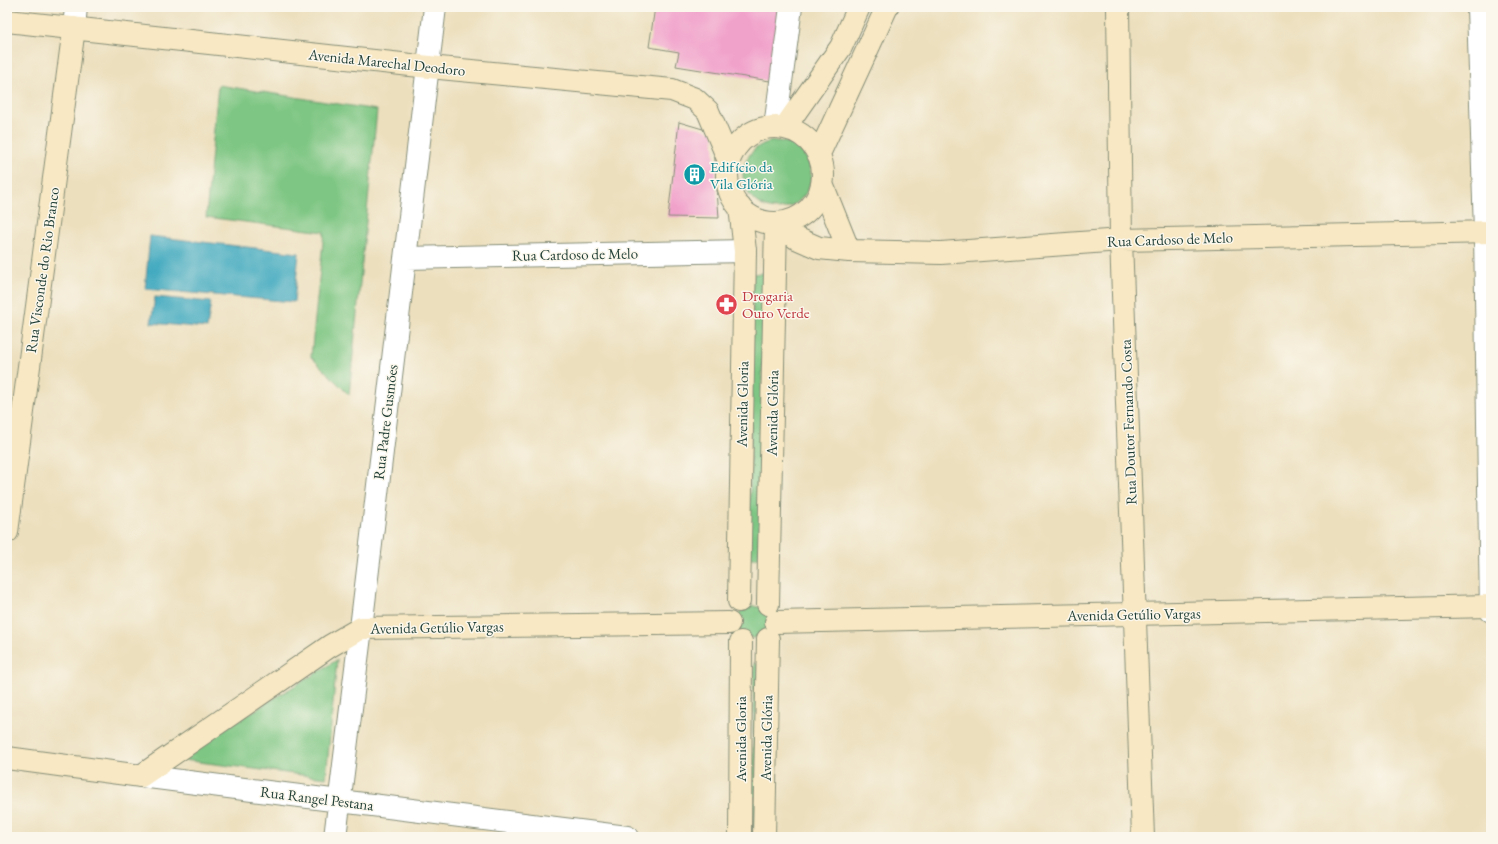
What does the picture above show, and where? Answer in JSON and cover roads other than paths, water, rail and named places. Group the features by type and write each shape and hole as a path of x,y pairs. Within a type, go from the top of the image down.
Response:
{"main road":[{"path":"780,127 841,47 860,7"},
{"path":"819,154 887,7"},
{"name":"Rua Doutor Fernando Costa","path":"1118,7 1121,240 1136,614 1143,837"},
{"name":"Avenida Marechal Deodoro","path":"7,21 75,17 428,67 672,90 695,99 708,111 729,161"},
{"name":"Rua Visconde do Rio Branco","path":"7,532 15,415 75,17"},
{"path":"780,127 798,133 810,142 819,154 823,169 822,184 817,199 807,210 794,219 778,223 763,221 751,216 740,207 731,193 728,177 729,161 737,146 748,134 761,128 780,127"},
{"path":"822,184 849,252"},
{"name":"Avenida Gloria","path":"739,601 745,251 740,207"},
{"name":"Rua Cardoso de Melo","path":"778,223 796,238 819,248 849,252 941,253 1121,240 1488,232"},
{"name":"Avenida Glória","path":"764,837 771,622 778,223"},
{"path":"749,598 759,598 771,622 760,644 750,645 741,642 732,634 729,623 731,611 739,601 749,598"},
{"name":"Avenida Getúlio Vargas","path":"771,622 1491,606"},
{"name":"Avenida Getúlio Vargas","path":"141,776 330,646 361,628 729,623"},
{"name":"Avenida Gloria","path":"740,837 741,642"},
{"name":"Rua Rangel Pestana","path":"7,758 141,776"}],"street":[{"name":"Rua Padre Gusmões","path":"335,837 435,7"},
{"path":"780,127 791,7"},
{"path":"1478,7 1488,232 1491,611"},
{"name":"Rua Cardoso de Melo","path":"405,258 745,251"},
{"name":"Rua Rangel Pestana","path":"141,776 339,801 561,833 627,837"}],"water":[{"path":"150,236 299,253 294,302 145,289"},
{"path":"155,297 211,302 207,328 151,323"}],"place":[{"name":"Edifício da Vila Glória","path":"694,175"},
{"name":"Drogaria Ouro Verde","path":"727,304"}]}
